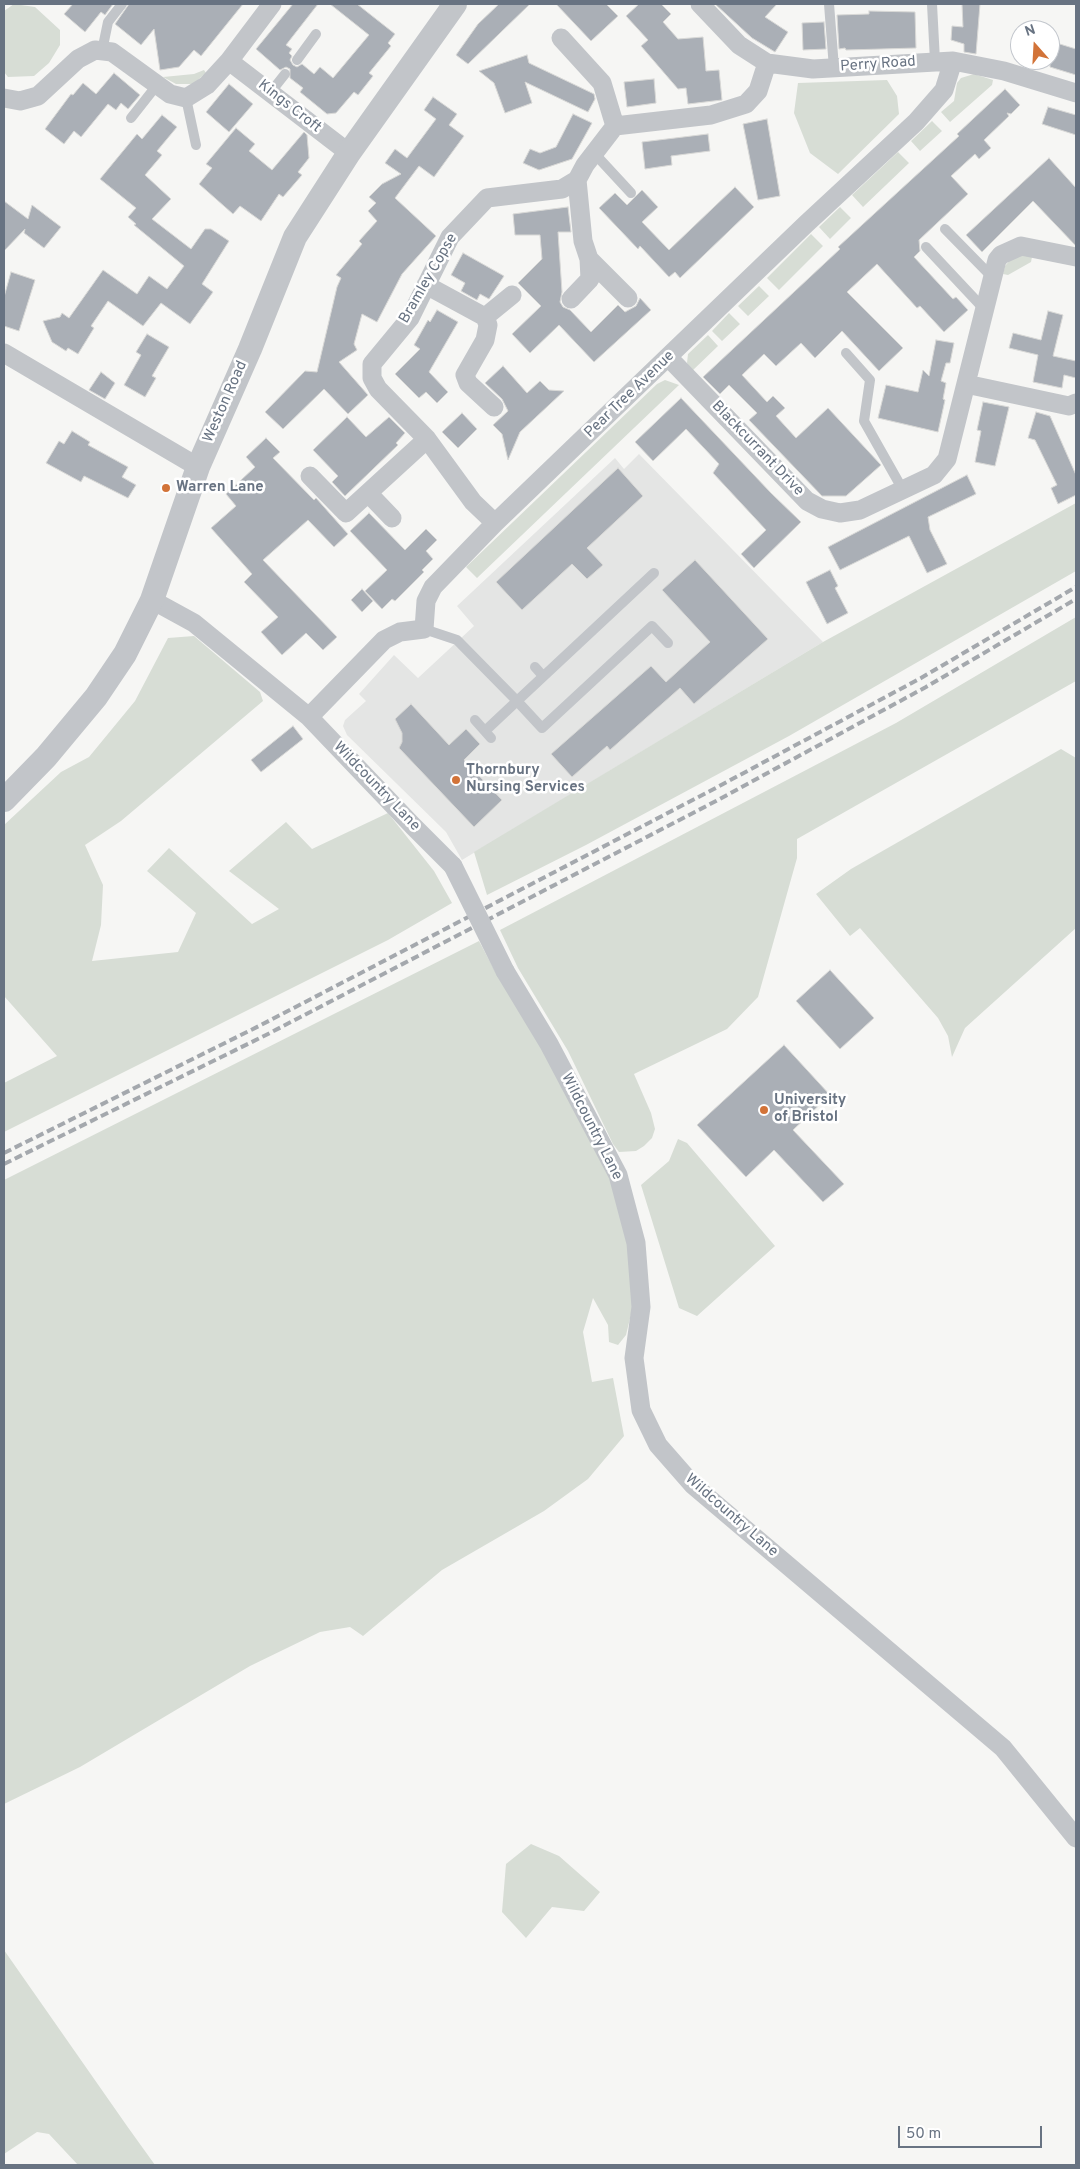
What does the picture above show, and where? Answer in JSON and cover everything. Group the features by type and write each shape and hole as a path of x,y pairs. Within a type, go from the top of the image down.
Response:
{"street":[{"path":"4,98 20,101 38,96 78,59 95,50 112,52 170,94 186,98 207,85 229,61 272,4"},
{"name":"Weston Road","path":"4,800 46,757 96,697 125,654 152,600 198,467 250,348 295,237 348,152 455,4"},
{"name":"Perry Road","path":"700,4 739,45 767,63 813,69 944,61 1004,71 1076,93"},
{"path":"561,38 602,83 615,126"},
{"name":"Kings Croft","path":"229,61 348,152"},
{"name":"Pear Tree Avenue","path":"424,629 426,601 433,587 495,523 669,358 806,224 916,122 944,90 944,61"},
{"path":"572,299 590,278 589,259 583,241 577,180 594,153 615,126 711,115 746,104 758,91 767,63"},
{"name":"Bramley Copse","path":"495,523 473,502 426,439 378,389 372,378 372,364 410,318 450,237 488,198 562,188 577,180"},
{"name":"Blackcurrant Drive","path":"669,358 806,501 822,509 840,514 860,510 934,474 947,459 997,260 1007,250 1021,246 1076,257"},
{"path":"589,259 628,298"},
{"path":"426,285 486,317 488,326 484,340 465,375 468,383 494,407"},
{"path":"486,317 512,295"},
{"path":"4,353 198,467"},
{"path":"966,384 1074,409"},
{"path":"310,476 346,513 369,494 426,439"},
{"path":"369,494 392,518"},
{"name":"Wildcountry Lane","path":"152,600 194,623 309,717 453,866 505,971 549,1044 618,1175 636,1243 641,1307 634,1358 641,1410 658,1445 693,1485 1003,1748 1076,1838"},
{"path":"309,717 384,640 400,632 424,629"}],"lane":[{"path":"102,51 108,22 122,4"},
{"path":"829,4 834,68"},
{"path":"932,4 944,61"},
{"path":"296,60 316,34"},
{"path":"270,92 285,74"},
{"path":"131,118 157,84"},
{"path":"186,98 196,145"},
{"path":"594,153 631,193"},
{"path":"945,229 993,278"},
{"path":"926,247 985,310"},
{"path":"846,353 870,380 864,421 903,490"},
{"path":"475,720 488,734 517,701 654,573"},
{"path":"424,629 457,640 542,728 652,626 668,643"},
{"path":"535,667 543,676"}],"shaded area":[{"path":"14,4 35,7 60,30 60,45 49,63 34,76 8,77 4,72 4,11"},
{"path":"204,70 206,73 193,84 176,84 163,77 194,74"},
{"path":"974,74 993,80 992,85 950,122 941,112 954,101 957,83 961,78"},
{"path":"887,80 897,96 899,114 838,174 810,153 794,113 798,83"},
{"path":"932,121 942,131 920,151 911,141"},
{"path":"898,152 909,163 863,207 852,195"},
{"path":"840,207 851,218 830,239 819,227"},
{"path":"811,234 823,246 779,290 767,278"},
{"path":"1021,255 1032,257 1031,262 1008,275 1003,274 1005,266 1010,260"},
{"path":"759,286 769,296 748,316 738,306"},
{"path":"729,313 740,324 722,341 712,331"},
{"path":"708,335 718,346 691,372 687,363 688,354"},
{"path":"665,380 679,385 477,578 466,567 657,384"},
{"path":"639,454 823,642 462,860 446,832 347,735 343,726 345,720 366,701 359,694 394,655 418,678 474,626 457,606 615,458 624,469"},
{"path":"1076,503 1076,571 789,736 586,845 487,895 474,852 823,642"},
{"path":"1076,617 1076,681 797,839 797,858 758,997 727,1029 634,1074 651,1113 655,1129 652,1138 644,1146 636,1151 619,1152 613,1144 568,1051 518,968 500,930 896,723"},
{"path":"194,636 260,692 263,701 121,821 85,845 103,885 101,925 92,961 178,952 196,913 147,871 169,848 252,924 279,909 229,871 286,822 312,849 388,813 434,871 452,903 388,940 4,1132 4,1083 57,1056 4,996 4,825 61,772 89,757 135,701 168,638"},
{"path":"1061,749 1076,758 1076,928 965,1028 952,1057 948,1036 938,1018 860,928 850,936 816,894 851,869"},
{"path":"479,941 497,975 542,1046 611,1177 630,1243 634,1302 626,1335 618,1345 609,1342 608,1325 593,1298 583,1332 592,1382 613,1378 624,1436 588,1479 544,1511 442,1570 363,1636 350,1627 320,1632 250,1666 80,1767 4,1804 4,1180"},
{"path":"678,1139 687,1143 775,1246 697,1316 679,1308 641,1185 669,1161"},
{"path":"531,1844 559,1856 600,1892 584,1911 552,1907 526,1938 502,1912 506,1864"},
{"path":"4,1950 155,2165 78,2165 49,2134 37,2132 4,2154"}],"building":[{"path":"73,4 113,4 105,15 101,12 85,32 64,14"},
{"path":"129,4 243,4 201,56 194,50 179,67 160,70 154,29 141,45 115,24"},
{"path":"293,4 318,4 286,45 292,49 289,53 292,56 290,60 293,65 297,67 302,64 314,74 320,67 333,78 369,35 330,4 357,4 395,34 388,43 391,46 369,73 373,76 358,95 354,92 336,113 327,114 300,92 303,88 290,78 290,69 286,67 280,70 256,49"},
{"path":"499,4 530,4 468,64 456,55 478,24"},
{"path":"556,4 606,4 618,16 591,41"},
{"path":"639,4 661,4 671,14 663,22 678,39 703,37 706,71 719,70 722,100 688,104 686,88 678,89 641,46 648,40 626,16"},
{"path":"715,4 777,4 765,17 788,32 775,52 752,38"},
{"path":"962,4 980,4 976,54 964,52 964,44 951,40 952,26 963,27"},
{"path":"869,11 915,12 916,48 839,49 837,15 869,14"},
{"path":"824,22 826,49 803,50 802,23"},
{"path":"1060,44 1076,49 1076,75 1060,70"},
{"path":"527,55 529,63 594,94 595,99 588,112 525,82 532,103 505,113 494,83 479,71"},
{"path":"114,73 140,95 128,109 121,103 116,110 108,104 81,137 74,131 64,144 45,129 71,94 73,95 83,83 96,94"},
{"path":"654,79 656,103 627,107 624,82"},
{"path":"229,84 253,104 229,132 206,112"},
{"path":"1005,89 1020,105 1011,114 1007,113 1009,116 984,140 991,148 979,159 975,154 951,176 968,194 919,240 920,251 914,257 953,299 956,297 968,310 944,332 920,306 917,308 877,264 847,292 903,348 879,371 842,331 815,358 801,343 776,366 764,354 742,375 767,402 773,396 785,408 776,416 796,438 828,408 881,465 846,496 822,496 749,420 757,413 729,385 720,394 703,377 840,249 838,247 959,136 957,134"},
{"path":"433,97 457,114 449,125 464,136 434,177 419,166 395,198 436,236 402,274 377,322 362,314 354,344 357,350 339,362 368,395 348,414 324,389 283,429 265,412 305,371 317,372 337,287 341,278 336,275 362,244 359,241 377,221 368,211 376,203 369,197 382,184 401,174 385,163 395,149 407,158 436,119 424,110"},
{"path":"1048,107 1076,115 1076,135 1042,124"},
{"path":"573,114 592,123 572,159 539,170 523,163 530,149 540,153 556,147"},
{"path":"162,115 177,127 157,151 162,155 145,175 171,199 152,219 191,249 205,229 211,229 229,241 202,284 213,292 190,324 161,303 143,326 108,301 91,326 94,328 78,354 68,348 66,351 52,342 43,321 60,317 62,313 69,318 103,270 137,294 149,276 167,289 184,266 134,225 136,224 128,217 136,208 100,179 137,134 142,139"},
{"path":"767,119 780,196 758,200 743,124"},
{"path":"236,128 255,144 249,151 272,170 304,132 307,135 309,158 298,172 302,175 283,197 279,194 261,221 240,206 233,214 199,184 212,168 206,164"},
{"path":"708,134 710,151 671,156 672,165 645,169 642,142"},
{"path":"1049,158 1076,188 1076,246 1033,201 982,252 966,235"},
{"path":"735,187 754,207 680,278 675,272 669,277 640,246 638,249 599,208 615,193 627,205 642,190 658,207 642,222 669,250"},
{"path":"4,201 28,219 32,205 61,227 44,248 24,233 25,229 4,251"},
{"path":"568,207 571,232 558,232 562,292 560,302 563,307 570,310 591,332 618,305 625,312 636,306 640,298 651,310 594,362 559,325 530,353 512,334 541,306 518,283 542,259 540,235 515,235 513,214"},
{"path":"463,253 504,276 489,299 480,294 477,300 461,291 465,283 451,275"},
{"path":"11,272 35,280 19,331 4,326 4,297"},
{"path":"437,310 458,322 429,372 448,392 437,403 426,392 419,398 395,374 420,349 414,345 428,320 430,322"},
{"path":"1048,311 1063,315 1053,356 1076,361 1076,378 1064,375 1062,388 1033,382 1038,355 1009,348 1013,333 1041,340"},
{"path":"147,334 169,347 152,376 156,378 145,397 124,385 141,355 136,352"},
{"path":"936,340 954,343 950,363 946,363 941,381 946,383 943,399 945,400 938,432 878,418 886,385 918,392 923,370 929,376"},
{"path":"503,366 527,393 540,381 549,390 564,391 520,432 508,460 502,434 493,425 508,411 502,399 485,383"},
{"path":"101,372 115,383 105,399 89,390"},
{"path":"681,398 801,522 754,568 741,554 766,530 713,473 719,464 686,429 653,461 635,442"},
{"path":"983,402 1009,407 995,466 975,462 981,431 977,430"},
{"path":"1036,412 1050,416 1076,475 1076,495 1058,504 1051,488 1057,485 1035,440 1028,438"},
{"path":"462,413 477,429 458,448 442,432"},
{"path":"347,417 366,437 389,417 405,433 396,443 398,445 345,496 332,482 338,476 313,450"},
{"path":"72,431 90,442 88,445 128,467 122,477 136,485 128,498 84,476 81,482 46,463 59,441 64,444"},
{"path":"266,438 280,452 273,458 314,500 316,498 348,534 334,547 308,520 263,560 337,637 323,650 306,633 282,655 261,632 278,617 244,582 252,574 211,528 236,506 226,494 255,467 246,457"},
{"path":"618,468 643,496 587,548 603,565 587,579 572,564 522,610 496,582"},
{"path":"967,475 976,494 928,517 930,530 947,564 927,573 909,536 840,570 828,547"},
{"path":"369,513 405,550 426,529 437,540 426,551 433,559 422,570 424,572 395,601 392,599 382,609 365,591 387,570 350,531"},
{"path":"695,560 768,639 694,704 680,688 610,750 607,746 572,777 551,754 651,666 666,682 710,642 662,590"},
{"path":"830,570 838,586 835,588 848,613 827,624 806,582"},
{"path":"362,589 373,601 362,612 351,600"},
{"name":"Thornbury Nursing Services","path":"411,704 449,745 466,729 480,744 464,760 502,800 474,827 399,748 402,742 402,733 395,719"},
{"path":"293,726 303,739 261,772 251,760"},
{"path":"830,970 874,1018 840,1049 796,1001"},
{"name":"University of Bristol","path":"784,1045 830,1095 793,1130 844,1184 823,1202 774,1150 746,1177 697,1125"}],"railway":[{"path":"4,1153 261,1025 710,791 921,678 1076,587"},
{"path":"4,1164 266,1035 716,801 926,687 1076,599"}],"place":[{"name":"Warren Lane","path":"166,488"},
{"name":"Thornbury Nursing Services","path":"456,780"},
{"name":"University of Bristol","path":"764,1110"}]}
